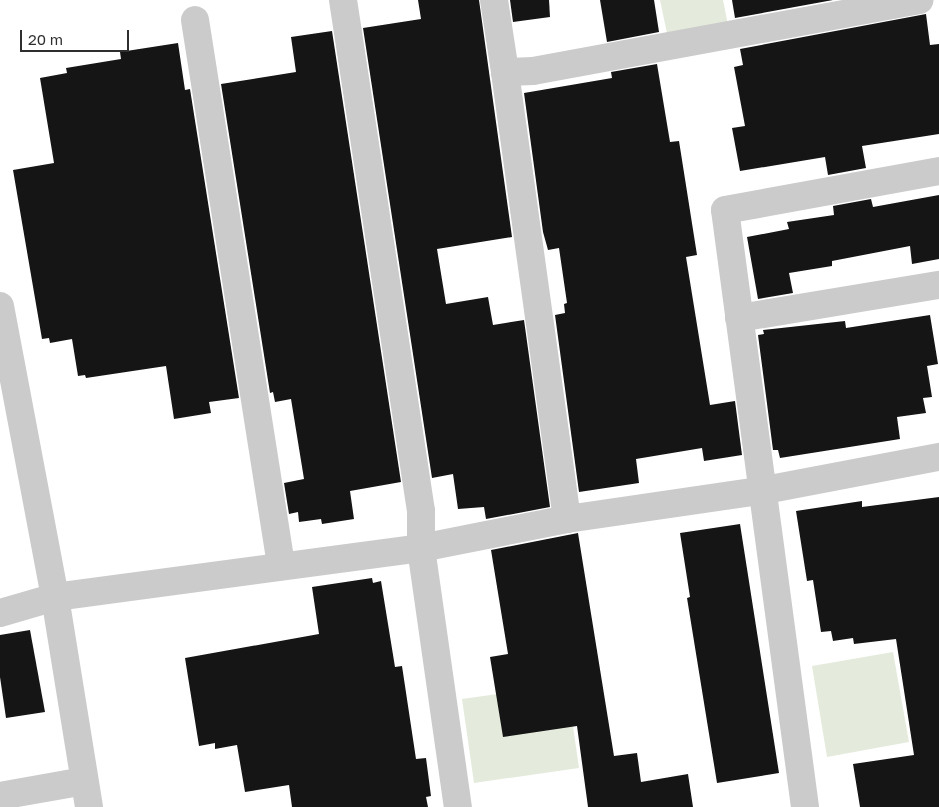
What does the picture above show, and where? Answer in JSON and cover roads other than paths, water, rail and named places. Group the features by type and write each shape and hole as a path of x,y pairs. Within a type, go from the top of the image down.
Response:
{"street":[{"path":"343,0 421,511 421,548 458,807"},
{"path":"494,0 567,519"},
{"path":"505,72 533,71 920,0"},
{"path":"195,20 281,565"},
{"path":"805,807 760,491 725,210 939,171"},
{"path":"739,318 939,285"},
{"path":"0,306 55,597 86,794 0,796"},
{"path":"0,613 55,597 281,565 421,548 567,519 760,491 939,457"}]}
